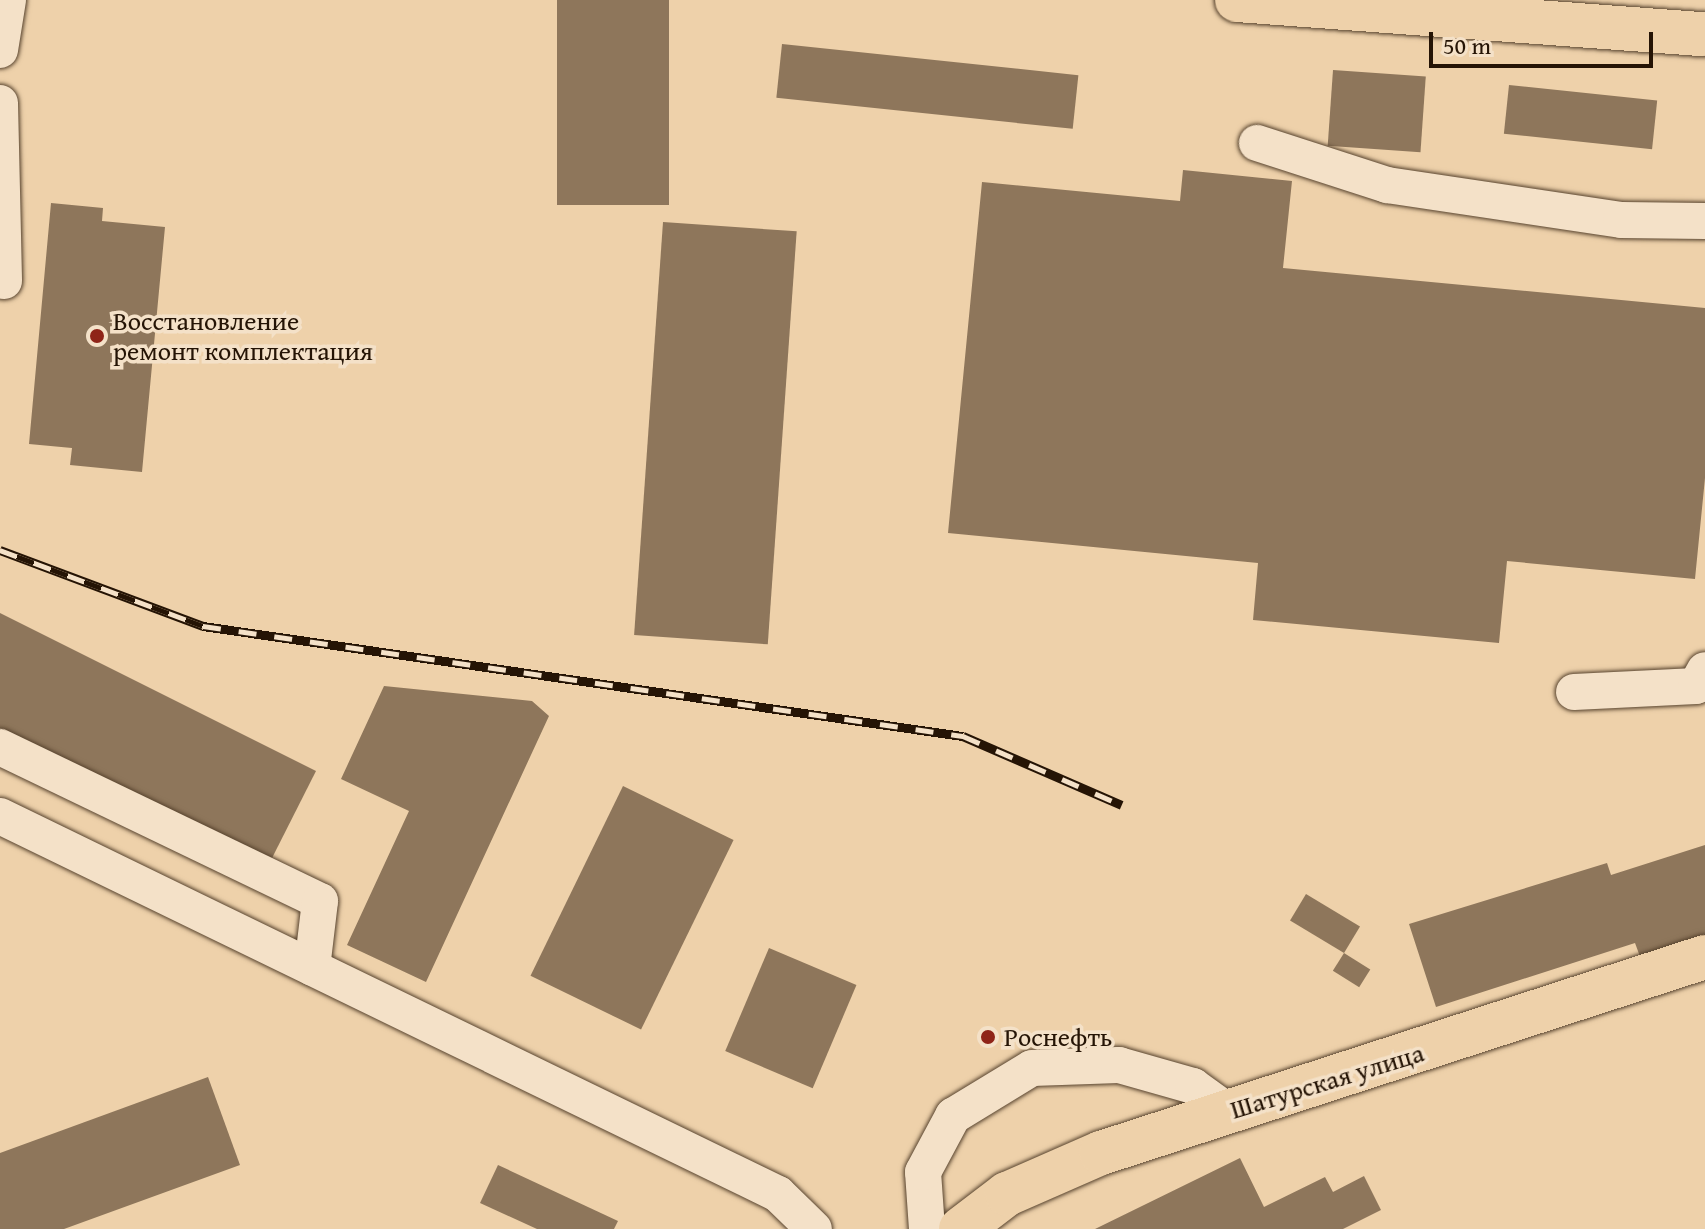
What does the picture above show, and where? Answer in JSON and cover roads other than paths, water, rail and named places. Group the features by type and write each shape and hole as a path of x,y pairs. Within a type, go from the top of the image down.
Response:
{"main road":[{"path":"1237,0 1492,10 1705,34"},
{"name":"Шатурская улица","path":"961,1229 1007,1194 1047,1176 1229,1112 1705,957"}],"lane":[{"path":"0,50 8,0"},
{"path":"0,103 4,281"},
{"path":"1257,143 1387,185 1621,220 1705,221"},
{"path":"1574,692 1696,686 1705,670"},
{"path":"0,747 320,901 312,968"},
{"path":"0,816 778,1194 814,1229"},
{"path":"927,1229 923,1172 953,1116 1032,1068 1119,1065 1193,1086 1229,1112"}],"railway":[{"path":"0,550 203,626 963,736 1122,805"}],"place":[{"name":"Восстановление ремонт комплектация","path":"97,336"},
{"name":"Роснефть","path":"988,1037"}]}
